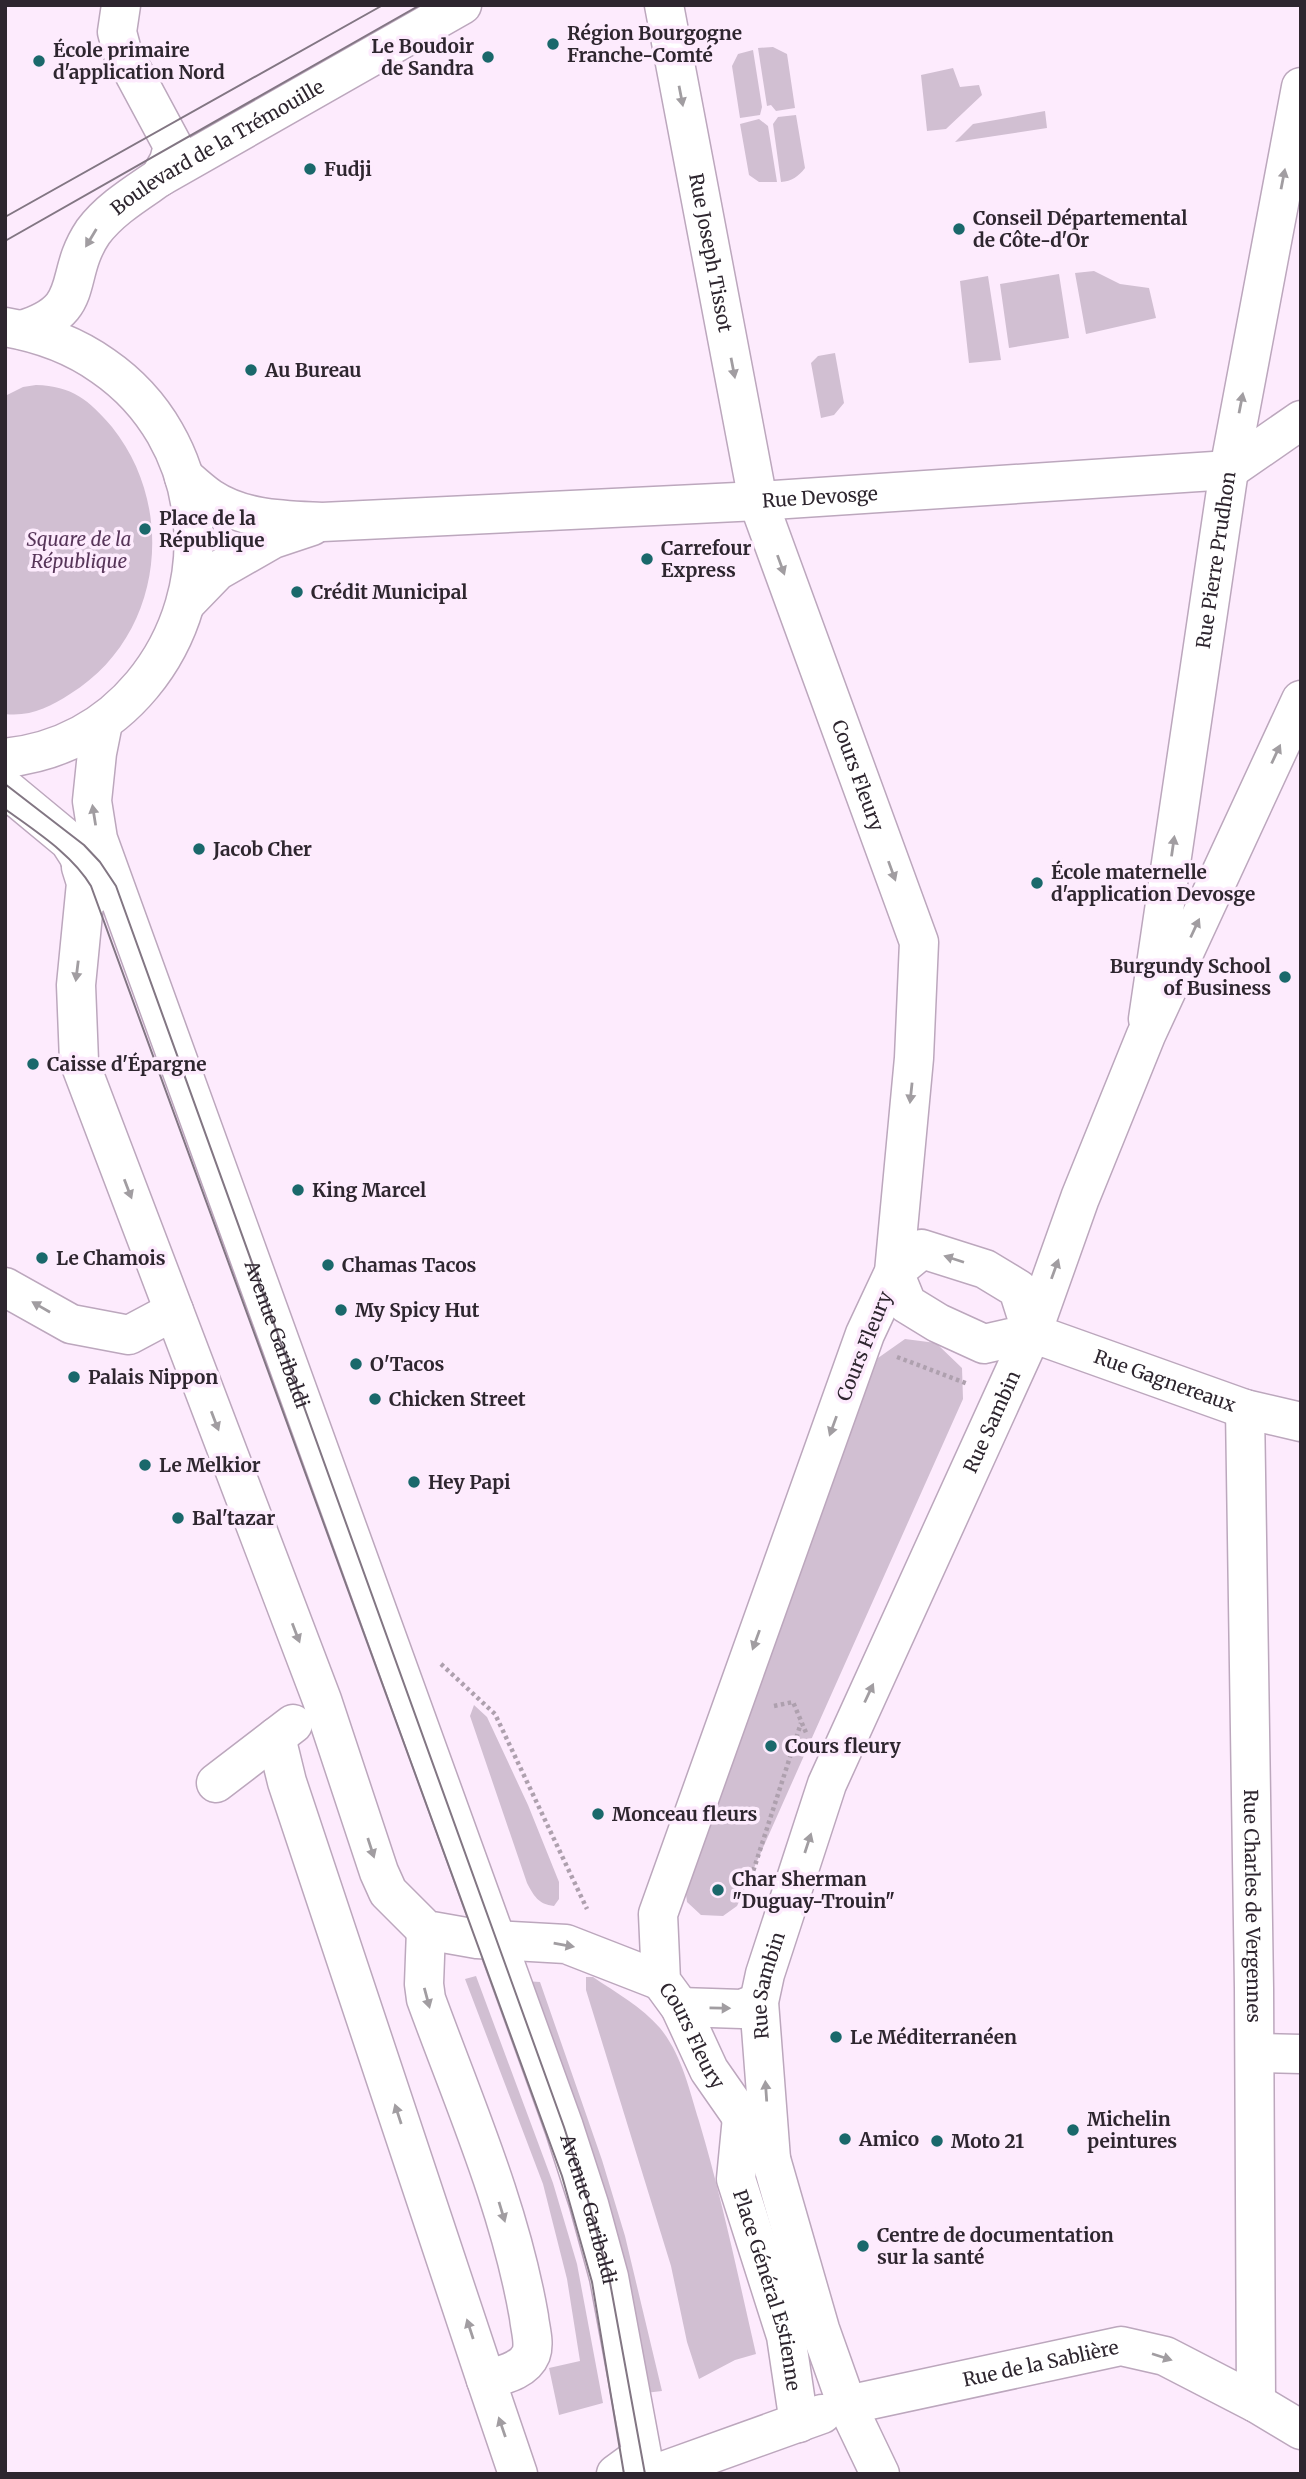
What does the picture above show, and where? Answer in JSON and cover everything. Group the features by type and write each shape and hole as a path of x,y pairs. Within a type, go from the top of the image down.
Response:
{"main road":[{"path":"121,5 117,32 122,51 173,146 169,161 160,177"},
{"path":"140,5 139,30 142,45 159,94 185,140 201,145 215,145"},
{"name":"Boulevard de la Trémouille","path":"14,328 54,317 62,309 81,256 94,232 114,209 160,177 462,5"},
{"name":"Rue Joseph Tissot","path":"664,5 758,501"},
{"name":"Rue Pierre Prudhon","path":"1146,1035 1228,470 1301,87"},
{"path":"5,758 32,754 67,743 103,723 128,702 157,667 174,638 187,602 195,552 193,515 184,477 166,434 139,398 115,374 74,348 14,328"},
{"path":"1228,470 1301,420"},
{"name":"Rue Devosge","path":"323,522 758,501 1228,470"},
{"path":"184,477 211,499 245,514 270,519 323,522"},
{"name":"Cours Fleury","path":"758,501 919,942 914,1058 894,1272 865,1334 659,1914 670,1994 709,2070 771,2159"},
{"path":"187,602 217,571 273,539 323,522"},
{"name":"Rue Sambin","path":"771,2159 759,2002 765,1974 827,1784 1032,1333 1080,1198 1146,1035 1301,701"},
{"name":"Avenue Garibaldi","path":"103,723 92,801 98,839 486,1940 562,2176 592,2282 619,2449 604,2474"},
{"name":"Avenue Garibaldi","path":"5,788 69,841 78,855 486,1940 564,2127 609,2277 642,2455 616,2474"},
{"name":"Avenue Garibaldi","path":"78,855 86,883 76,985 79,1061 322,1700 379,1872 388,1892 426,1930"},
{"path":"922,1249 985,1269 1018,1289 1032,1333 984,1344 938,1323 907,1304 894,1272 922,1249"},
{"path":"5,1287 71,1324 129,1335 174,1311"},
{"name":"Rue Gagnereaux","path":"1032,1333 1245,1409 1301,1422"},
{"name":"Rue Charles de Vergennes","path":"1245,1409 1255,2053 1256,2403"},
{"path":"216,1783 322,1700"},
{"path":"276,1737 287,1782 518,2474"},
{"path":"486,2380 520,2367 529,2357 532,2343 519,2268 507,2225 426,1999 426,1930 486,1940 566,1944 670,1994 742,2009 759,2002"},
{"path":"1255,2053 1301,2054"},
{"name":"Place Général Estienne","path":"743,2117 736,2179 786,2336 799,2423"},
{"name":"Place Général Estienne","path":"771,2159 820,2329 847,2405 880,2474"},
{"name":"Rue de la Sablière","path":"847,2405 1121,2346 1165,2356 1256,2403 1301,2430"},
{"path":"673,2471 847,2405"}],"path":[{"path":"886,1353 969,1384"},
{"path":"436,1660 495,1714 592,1919"},
{"path":"747,1890 801,1722 793,1702"}],"green space":[{"path":"773,47 787,54 795,108 776,111 771,105 767,106 758,48"},
{"path":"753,50 762,107 760,115 740,118 732,66 738,54"},
{"path":"953,68 960,87 979,85 982,95 946,129 927,131 921,75"},
{"path":"1045,111 1047,128 955,142 973,124"},
{"path":"796,115 805,168 794,178 781,182 773,124 778,117"},
{"path":"759,119 768,126 777,182 759,182 749,175 740,124"},
{"path":"1094,271 1120,284 1149,288 1156,318 1086,334 1075,273"},
{"path":"1059,274 1069,338 1009,348 1000,284"},
{"path":"988,276 1001,360 969,363 960,281"},
{"path":"835,353 844,403 834,415 821,418 811,363 818,356"},
{"name":"Square de la République","path":"36,385 60,388 87,402 112,427 133,460 146,495 152,533 150,570 141,607 125,640 101,670 70,694 47,707 14,715 5,714 5,396 23,387"},
{"path":"905,1339 936,1343 962,1368 963,1399 737,1906 723,1916 701,1915 687,1902 684,1880 752,1685 878,1358"},
{"path":"474,1705 487,1717 528,1805 559,1882 559,1899 554,1906 537,1899 527,1883 470,1716"},
{"path":"476,1976 553,2183 577,2264 603,2403 559,2415 549,2368 580,2361 567,2279 543,2184 465,1979"},
{"path":"586,1977 593,1977 637,2007 653,2020 668,2038 684,2073 707,2150 756,2354 735,2360 699,2379 687,2342 671,2266 586,1990"},
{"path":"524,1981 540,1982 602,2160 625,2236 662,2391 645,2393"}],"tram line":[{"path":"5,217 383,5"},
{"path":"5,241 420,5"},
{"path":"5,784 84,845 100,862 116,886 564,2127 609,2277 645,2474"},
{"path":"5,809 63,853 91,886 562,2176 592,2282 624,2474"}],"place":[{"name":"Région Bourgogne Franche-Comté","path":"553,44"},
{"name":"Le Boudoir de Sandra","path":"488,57"},
{"name":"École primaire d'application Nord","path":"39,61"},
{"name":"Fudji","path":"310,169"},
{"name":"Conseil Départemental de Côte-d'Or","path":"959,229"},
{"name":"Au Bureau","path":"251,370"},
{"name":"Place de la République","path":"145,529"},
{"name":"Carrefour Express","path":"647,559"},
{"name":"Crédit Municipal","path":"297,592"},
{"name":"Jacob Cher","path":"199,849"},
{"name":"École maternelle d'application Devosge","path":"1037,883"},
{"name":"Burgundy School of Business","path":"1285,977"},
{"name":"Caisse d'Épargne","path":"33,1064"},
{"name":"King Marcel","path":"298,1190"},
{"name":"Le Chamois","path":"42,1258"},
{"name":"Chamas Tacos","path":"328,1265"},
{"name":"My Spicy Hut","path":"341,1310"},
{"name":"O'Tacos","path":"356,1364"},
{"name":"Palais Nippon","path":"74,1377"},
{"name":"Chicken Street","path":"375,1399"},
{"name":"Le Melkior","path":"145,1465"},
{"name":"Hey Papi","path":"414,1482"},
{"name":"Bal'tazar","path":"178,1518"},
{"name":"Cours fleury","path":"771,1746"},
{"name":"Monceau fleurs","path":"598,1814"},
{"name":"Char Sherman \"Duguay-Trouin\"","path":"718,1890"},
{"name":"Le Méditerranéen","path":"836,2037"},
{"name":"Michelin peintures","path":"1073,2130"},
{"name":"Amico","path":"845,2139"},
{"name":"Moto 21","path":"937,2141"},
{"name":"Centre de documentation sur la santé","path":"863,2246"}]}
